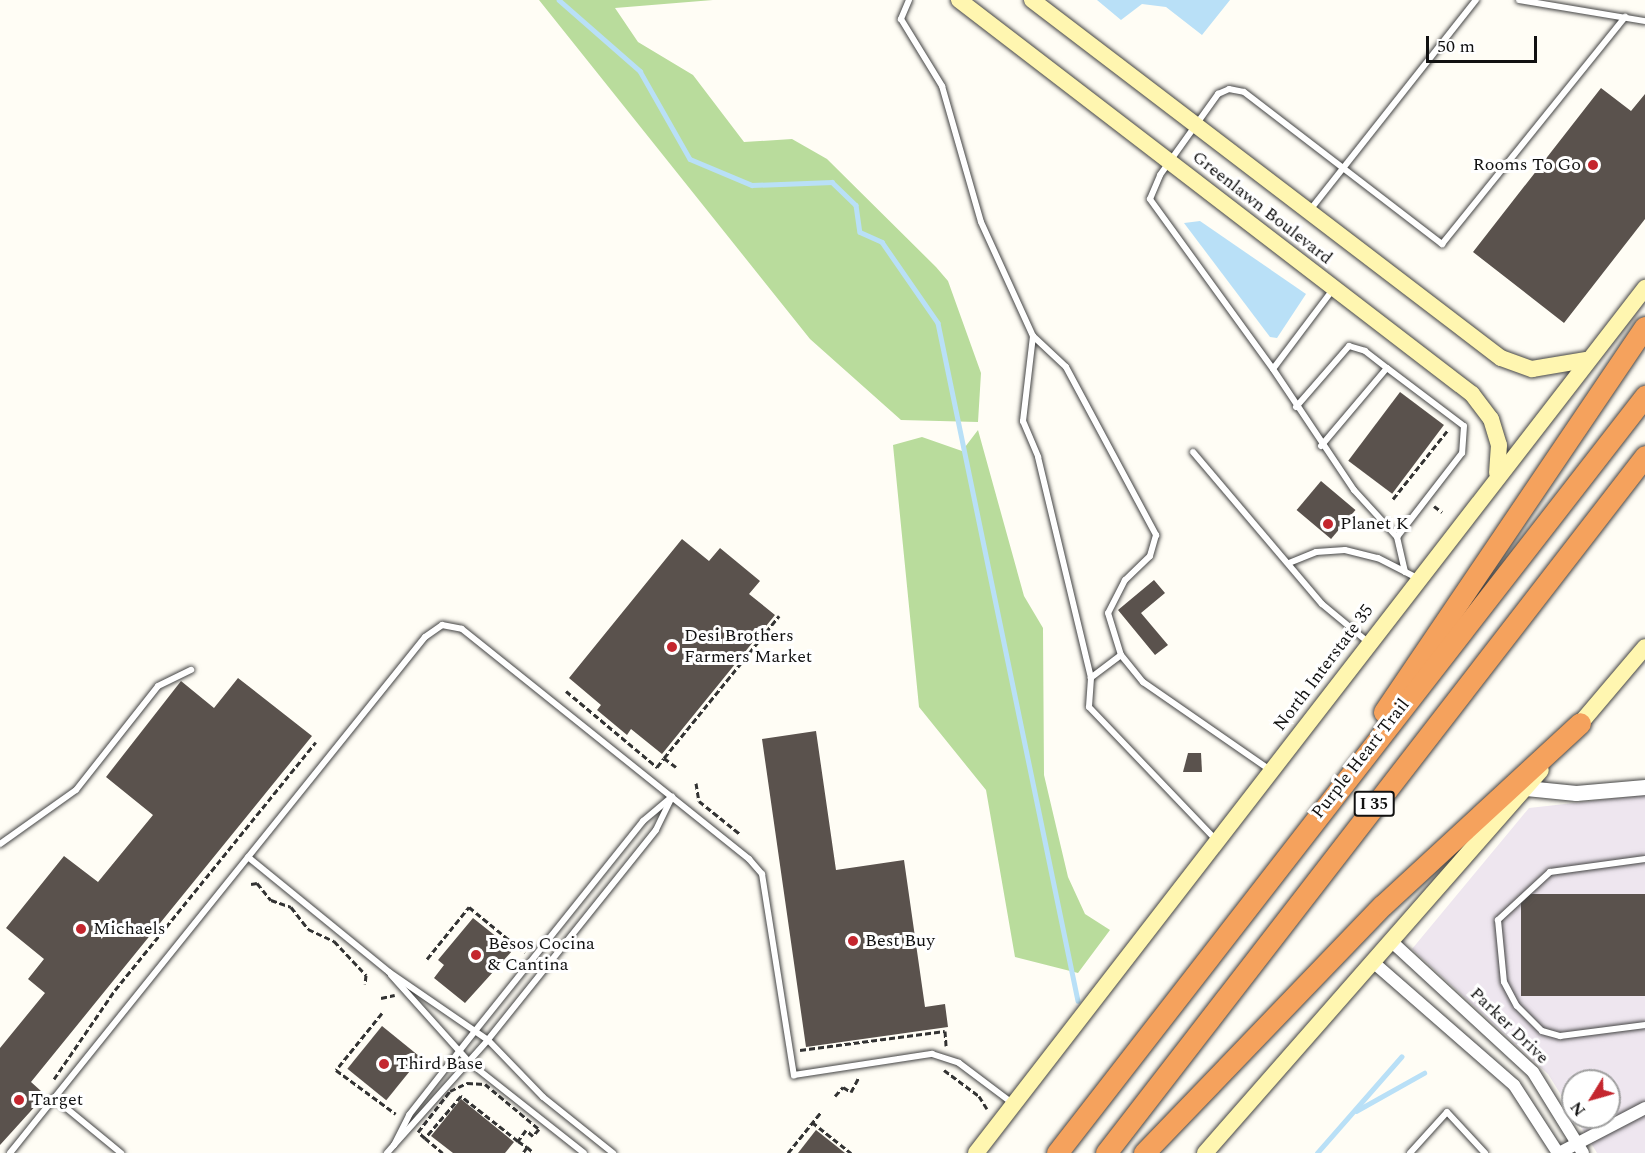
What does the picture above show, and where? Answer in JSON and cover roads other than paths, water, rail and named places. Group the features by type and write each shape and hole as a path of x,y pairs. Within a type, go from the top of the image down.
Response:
{"highway":[{"path":"1329,799 1408,672 1645,327"},
{"name":"Purple Heart Trail","path":"1057,1153 1329,799 1645,396"},
{"name":"Purple Heart Trail","path":"1106,1153 1645,456"},
{"path":"1144,1153 1383,904 1580,723"}],"main road":[{"name":"Greenlawn Boulevard","path":"958,0 1472,394 1491,419 1499,445 1497,473"},
{"name":"Greenlawn Boulevard","path":"1032,0 1501,358 1532,369 1586,360"},
{"name":"North Interstate 35","path":"975,1153 1368,642 1411,575 1497,473 1645,288"},
{"path":"1205,1153 1526,788 1645,647"}],"street":[{"path":"1526,788 1576,792 1645,787"},
{"name":"Parker Drive","path":"1391,941 1533,1072 1581,1148"},
{"path":"1373,962 1514,1085 1559,1153 1581,1148 1645,1107"}],"lane":[{"path":"909,0 901,19 942,86 981,222 1033,336 1066,367 1156,535 1150,556 1125,580 1108,613 1121,655 1143,682 1270,770"},
{"path":"1310,211 1476,0"},
{"path":"1519,0 1645,21"},
{"path":"1411,575 1397,537 1354,490 1322,446 1273,369 1152,209 1150,191 1218,94 1229,89 1244,92 1442,244 1625,18"},
{"path":"1273,369 1334,288"},
{"path":"1033,336 1023,421 1038,457 1091,678 1089,707 1216,841"},
{"path":"1296,407 1349,346 1365,351 1464,426 1462,453 1397,537"},
{"path":"1322,446 1387,368"},
{"path":"1193,452 1328,610 1368,642"},
{"path":"1289,562 1316,552 1345,550 1378,558 1411,575"},
{"path":"10,1153 425,637 442,625 462,629 672,797 762,874 794,1075 932,1054 959,1063 1013,1104"},
{"path":"1091,678 1121,655"},
{"path":"0,844 76,790 158,686 191,670"},
{"path":"394,1145 409,1115 475,1031 643,821 672,797"},
{"path":"387,1153 470,1063 656,830 672,797"},
{"path":"248,857 389,972 488,1040 543,1097 613,1153"},
{"path":"1645,859 1550,872 1498,920 1504,982 1517,1006 1542,1031 1560,1036 1645,1024"},
{"path":"389,972 470,1063 584,1153"},
{"path":"54,1098 121,1153"},
{"path":"1410,1153 1447,1112 1485,1153"}],"water":[{"path":"1097,0 1230,0 1202,35 1166,7 1142,4 1121,20"},
{"path":"1200,221 1306,294 1277,338 1270,337 1184,223"}],"waterway":[{"path":"559,0 640,71 690,159 752,185 832,182 856,205 860,232 882,242 938,323 1078,1001"},
{"path":"1317,1153 1401,1057"},
{"path":"1356,1111 1424,1073"}],"place":[{"name":"Rooms To Go","path":"1593,165"},
{"name":"Planet K","path":"1328,524"},
{"name":"Desi Brothers Farmers Market","path":"672,647"},
{"name":"Michaels","path":"81,929"},
{"name":"Best Buy","path":"853,941"},
{"name":"Besos Cocina & Cantina","path":"476,955"},
{"name":"Third Base","path":"384,1064"},
{"name":"Target","path":"19,1100"}]}
